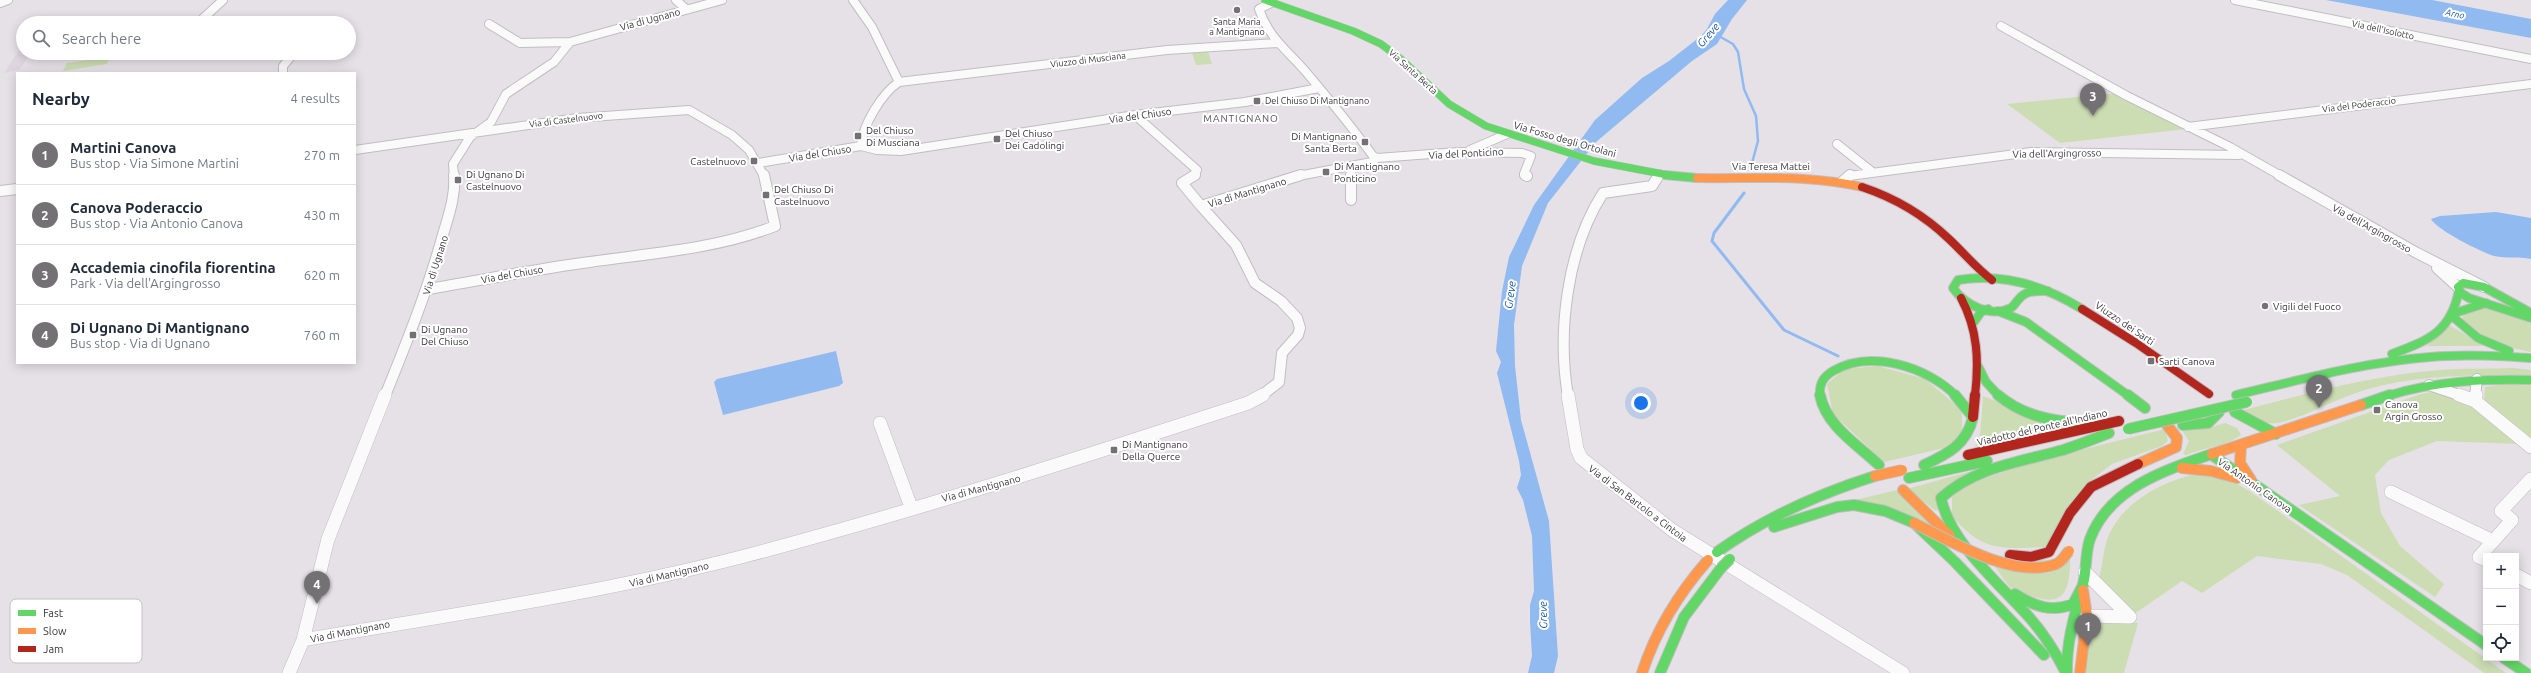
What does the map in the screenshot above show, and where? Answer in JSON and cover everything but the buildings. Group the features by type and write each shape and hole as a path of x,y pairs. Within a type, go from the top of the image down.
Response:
{"main road":[{"name":"Via Santa Berta","path":"1268,1 1382,45 1402,60 1456,110 1479,123 1507,134"},
{"name":"Via Fosso degli Ortolani","path":"1507,134 1618,166 1659,175"},
{"name":"Via Teresa Mattei","path":"1659,175 1696,178 1804,176 1843,181 1878,193 1905,206 1933,226 1978,270 1993,280"},
{"path":"1924,465 1966,442 1972,431 1978,366 1974,322 1961,298 1953,288 1955,282 1962,278 1963,269 1958,249"},
{"name":"Viuzzo dei Sarti","path":"1962,278 1979,277 2048,291 2074,303 2186,378 2207,394"},
{"path":"1993,280 2011,289 2026,322"},
{"name":"Via dell'Argingrosso","path":"2531,313 2484,287 2463,283 2458,288 2469,298 2489,303 2531,318"},
{"path":"2458,288 2454,315 2462,327 2480,340 2502,349 2531,354"},
{"path":"1974,322 1981,312 2006,309 2027,293 2048,291"},
{"path":"1961,298 2026,322 2145,408"},
{"path":"2356,367 2419,343 2440,330 2454,315 2472,306 2507,299"},
{"name":"Viadotto del Ponte all'Indiano","path":"1642,673 1657,629 1680,591 1708,560 1739,534 1779,509 1838,486 1875,476 2356,367 2432,357 2531,358"},
{"path":"1879,465 1823,406 1819,390 1821,384 1829,374 1837,368 1852,364 1875,363 1914,371 1947,388 1959,398 1973,417"},
{"name":"Viadotto del Ponte all'Indiano","path":"1897,481 2339,381 2413,367 2474,363 2531,365"},
{"path":"1978,366 1987,386 2000,398 2018,409 2063,422 2107,423"},
{"name":"Via Antonio Canova","path":"2212,455 2390,395 2429,385 2477,379 2531,380"},
{"path":"1958,532 1976,543 2003,553 2024,557 2044,554 2052,549 2070,513 2084,493 2114,475 2176,447 2177,438 2167,425 2206,424 2214,419 2219,412"},
{"path":"2260,439 2233,413 2276,434"},
{"path":"1968,552 1958,532 1945,515 1940,500 1942,495 1952,486 1975,476 2070,448 2108,433"},
{"path":"2241,446 2240,463 2255,485"},
{"path":"2067,673 2066,663 2071,625 2084,579 2090,539 2110,505 2137,484 2174,468 2212,455"},
{"name":"Via Antonio Canova","path":"2212,455 2483,643"},
{"path":"2174,468 2211,471 2255,485"},
{"path":"2087,507 2114,475"},
{"path":"1903,490 2000,584 2048,638 2067,673"},
{"path":"1750,543 1774,527 1809,509 1860,492"},
{"path":"1774,527 1837,508 1854,506 1885,511 1995,559 2015,566 2048,566 2063,560 2069,551 2071,540"},
{"path":"1914,523 2033,642 2056,673"},
{"path":"1660,673 1683,617 1704,587 1728,565 1740,550"},
{"path":"2000,584 2031,604 2053,609 2068,607 2073,604 2084,579"},
{"path":"2080,673 2087,616 2084,579"},
{"path":"2508,661 2526,673"}],"street":[{"path":"0,3 8,0"},
{"path":"206,16 223,0"},
{"path":"676,0 686,9"},
{"name":"Via di Ugnano","path":"289,673 303,640 328,539 428,289 451,207 455,186 453,167 464,146 476,133 490,123 506,94 554,62 570,42 722,0"},
{"path":"853,0 872,27 886,59 899,82 890,88 862,132 861,146"},
{"name":"Via dell'Isolotto","path":"2235,0 2531,59"},
{"path":"1268,1 1258,10 1277,43 1348,121 1373,156 1377,158"},
{"path":"489,24 507,37 520,43 570,42"},
{"name":"Via dell'Argingrosso","path":"2002,26 2244,156 2417,253 2484,287"},
{"name":"Viuzzo di Musciana","path":"899,82 1167,50 1277,43"},
{"path":"283,72 283,66 288,60"},
{"name":"Via del Poderaccio","path":"2188,127 2531,84"},
{"name":"Via del Chiuso","path":"428,289 589,262 680,251 772,228 775,223 766,183 758,163 861,146 878,150 901,151 1135,115 1245,102 1319,88"},
{"name":"Via di Castelnuovo","path":"356,150 577,118 689,110 732,135 744,144 758,163"},
{"path":"1135,115 1196,170 1196,175 1182,183 1201,206"},
{"name":"Via Fosso degli Ortolani","path":"1467,151 1507,134"},
{"path":"1837,144 1871,171"},
{"name":"Via del Ponticino","path":"1377,158 1467,151 1517,151 1528,153 1531,159 1524,174 1527,176"},
{"name":"Via dell'Argingrosso","path":"1843,181 1851,174 2031,152 2221,153 2244,156"},
{"name":"Via di Mantignano","path":"303,640 636,582 740,557 911,507 1007,482 1248,403 1274,388 1279,382 1282,354 1298,335 1300,328 1298,318 1281,300 1255,283 1236,245 1201,206 1301,175 1372,162 1377,158"},
{"path":"1351,166 1351,200"},
{"name":"Via di San Bartolo a Cintoia","path":"1659,175 1652,186 1603,193 1596,204 1579,246 1563,319 1563,364 1570,415 1577,449 1585,462 1672,530 1903,673"},
{"path":"0,192 16,189"},
{"name":"Via dell'Argingrosso","path":"2417,253 2458,288"},
{"path":"2507,299 2531,308"},
{"path":"2476,401 2477,379"},
{"path":"2429,385 2476,401 2531,447"},
{"path":"880,423 911,507"},
{"path":"2483,559 2479,557 2512,520 2501,511 2531,480"},
{"path":"2392,492 2493,541"},
{"path":"2519,577 2531,583"},
{"path":"2084,579 2130,617 2087,616"}],"shaded area":[{"path":"16,55 16,60 26,60 19,70 4,73"}],"green space":[{"path":"1208,52 1212,64 1196,65 1192,53"},
{"path":"88,60 109,60 107,64 63,71 67,63"},
{"path":"2116,93 2187,129 2060,143 2007,104"},
{"path":"2484,307 2531,320 2531,352 2494,344 2462,319 2465,311"},
{"path":"2449,325 2485,346 2427,346"},
{"path":"1878,366 1925,379 1962,410 1962,434 1944,448 1884,462 1833,414 1827,384 1845,369"},
{"path":"2514,368 2531,370 2531,376 2443,377 2399,382 2356,393 2296,418 2277,423 2262,422 2240,411 2339,386 2415,372 2449,369"},
{"path":"2512,383 2531,385 2531,441 2484,402 2485,387"},
{"path":"2436,391 2469,401 2521,444 2437,441 2389,460 2375,475 2381,513 2400,546 2444,584 2435,597 2299,505 2340,496 2277,445 2421,394"},
{"path":"1983,396 2063,426 1975,446 1980,437"},
{"path":"2225,423 2237,428 2241,435 2229,442 2186,455 2183,454 2189,441 2181,429 2205,429"},
{"path":"2165,429 2168,441 2162,446 2112,464 2086,484 2045,547 2004,548 1994,546 1973,536 1952,516 1952,490 2028,463"},
{"path":"1979,469 1936,511 1907,489"},
{"path":"2196,474 2234,482 2251,492 2483,657 2483,661 2489,661 2506,673 2484,673 2347,575 2321,564 2257,556 2202,593 2182,581 2134,614 2099,579 2106,543 2112,529 2130,506 2155,489"},
{"path":"1897,490 1936,529 1855,500"},
{"path":"2070,559 2069,580 2067,587 2063,594 2058,598 2051,600 2031,596 2011,588 1992,562"},
{"path":"2093,621 2138,623 2124,673 2085,673"}],"water":[{"name":"Greve","path":"1728,0 1747,0 1732,19 1717,44 1692,61 1596,142 1548,203 1522,266 1514,325 1515,366 1521,420 1549,521 1558,656 1554,673 1528,673 1532,656 1530,605 1534,591 1532,536 1523,500 1517,488 1521,475 1519,461 1497,373 1501,362 1496,351 1502,291 1509,257 1534,205 1595,120 1642,78 1669,61 1701,36 1707,29 1715,14"},
{"name":"Arno","path":"2326,0 2432,0 2531,19 2531,38"},
{"path":"2496,212 2531,218 2531,259 2499,257 2488,254 2450,234 2435,224 2431,219 2440,216"},
{"path":"836,351 843,383 839,386 723,415 714,382 717,379"}],"waterway":[{"name":"Greve","path":"1717,35 1733,44 1738,52 1744,89 1756,116 1758,141 1752,163"},
{"path":"1744,193 1714,233 1712,241 1784,330 1838,356"}],"traffic: fast":[{"path":"1265,0 1353,31 1381,44 1392,51 1439,96 1459,112 1505,134 1614,166 1655,174 1697,178"},
{"path":"2048,291 2036,291 2025,294 2011,308 1995,311 1970,305 1963,300 1953,288 1958,280 1969,278 2009,280 2048,290 2082,309"},
{"path":"2531,313 2484,287 2463,283 2458,287 2461,293 2469,298 2531,318"},
{"path":"2392,354 2428,339 2437,333 2451,316 2456,305 2459,290"},
{"path":"2455,313 2486,303"},
{"path":"1974,322 1981,312 1988,309"},
{"path":"1998,311 2026,322 2145,408"},
{"path":"2453,317 2471,334 2509,351"},
{"path":"2236,395 2381,363 2430,357 2455,356 2531,358"},
{"path":"1879,465 1846,436 1825,410 1820,397 1821,383 1827,375 1839,368 1866,362 1880,362 1909,368 1934,379 1951,391 1960,401 1973,417 1971,427 1967,435 1962,442 1949,453 1924,465"},
{"path":"1978,366 1986,382 2007,404 2020,411 2050,420 2083,423"},
{"path":"2361,405 2410,389 2477,379 2531,380"},
{"path":"2128,429 2247,402"},
{"path":"2183,425 2208,423 2219,412"},
{"path":"2235,412 2276,434"},
{"path":"2066,673 2056,653 2043,634 1968,550 1953,527 1943,507 1941,498 1952,488 1981,473 2015,462 2063,450 2109,433"},
{"path":"2067,673 2067,651 2071,629 2084,581 2088,545 2099,521 2110,506 2124,493 2140,483 2176,466 2212,454"},
{"path":"2212,455 2483,643"},
{"path":"1909,478 1987,461"},
{"path":"1717,552 1754,527 1792,506 1875,476"},
{"path":"1774,527 1837,507 1854,505 1885,511 1914,523 1955,562 2044,655"},
{"path":"1721,568 1730,559"},
{"path":"1660,673 1684,617 1721,568"},
{"path":"2015,594 2043,608 2058,609 2073,604 2083,585"},
{"path":"2508,661 2526,673"}],"traffic: slow":[{"path":"1697,178 1780,177 1821,179 1862,187"},
{"path":"2212,454 2361,405"},
{"path":"2138,464 2176,447 2177,438 2167,425"},
{"path":"2241,446 2240,463 2251,480"},
{"path":"2182,468 2211,471 2237,478"},
{"path":"1875,476 1902,470"},
{"path":"1903,490 1950,536"},
{"path":"1914,523 1983,556 2003,563 2022,567 2040,568 2056,564 2069,551"},
{"path":"1642,673 1653,641 1668,612 1686,585 1708,560"},
{"path":"2080,673 2087,616 2083,590"}],"traffic: jam":[{"path":"1862,187 1886,196 1920,215 1940,231 1975,266 1992,280"},
{"path":"1961,298 1973,326 1978,356 1973,417"},
{"path":"2082,309 2136,343 2209,394"},
{"path":"1968,455 2119,421"},
{"path":"2010,555 2031,557 2049,552 2070,513 2091,487 2138,464"}],"place":[{"name":"Santa Maria a Mantignano","path":"1237,10"},
{"name":"Del Chiuso Di Mantignano","path":"1257,101"},
{"name":"Accademia cinofila fiorentina","path":"2093,116"},
{"name":"Del Chiuso Di Musciana","path":"858,136"},
{"name":"Del Chiuso Dei Cadolingi","path":"997,139"},
{"name":"Di Mantignano Santa Berta","path":"1365,142"},
{"name":"Castelnuovo","path":"754,161"},
{"name":"Di Mantignano Ponticino","path":"1326,172"},
{"name":"Di Ugnano Di Castelnuovo","path":"458,180"},
{"name":"Del Chiuso Di Castelnuovo","path":"766,195"},
{"name":"Vigili del Fuoco","path":"2265,306"},
{"name":"Di Ugnano Del Chiuso","path":"413,335"},
{"name":"Sarti Canova","path":"2151,361"},
{"name":"Canova Poderaccio","path":"2319,408"},
{"name":"Canova Argin Grosso","path":"2377,410"},
{"name":"Di Mantignano Della Querce","path":"1114,450"},
{"name":"Di Ugnano Di Mantignano","path":"317,604"},
{"name":"Martini Canova","path":"2088,646"}],"district":[{"name":"MANTIGNANO","path":"1241,118"}]}
